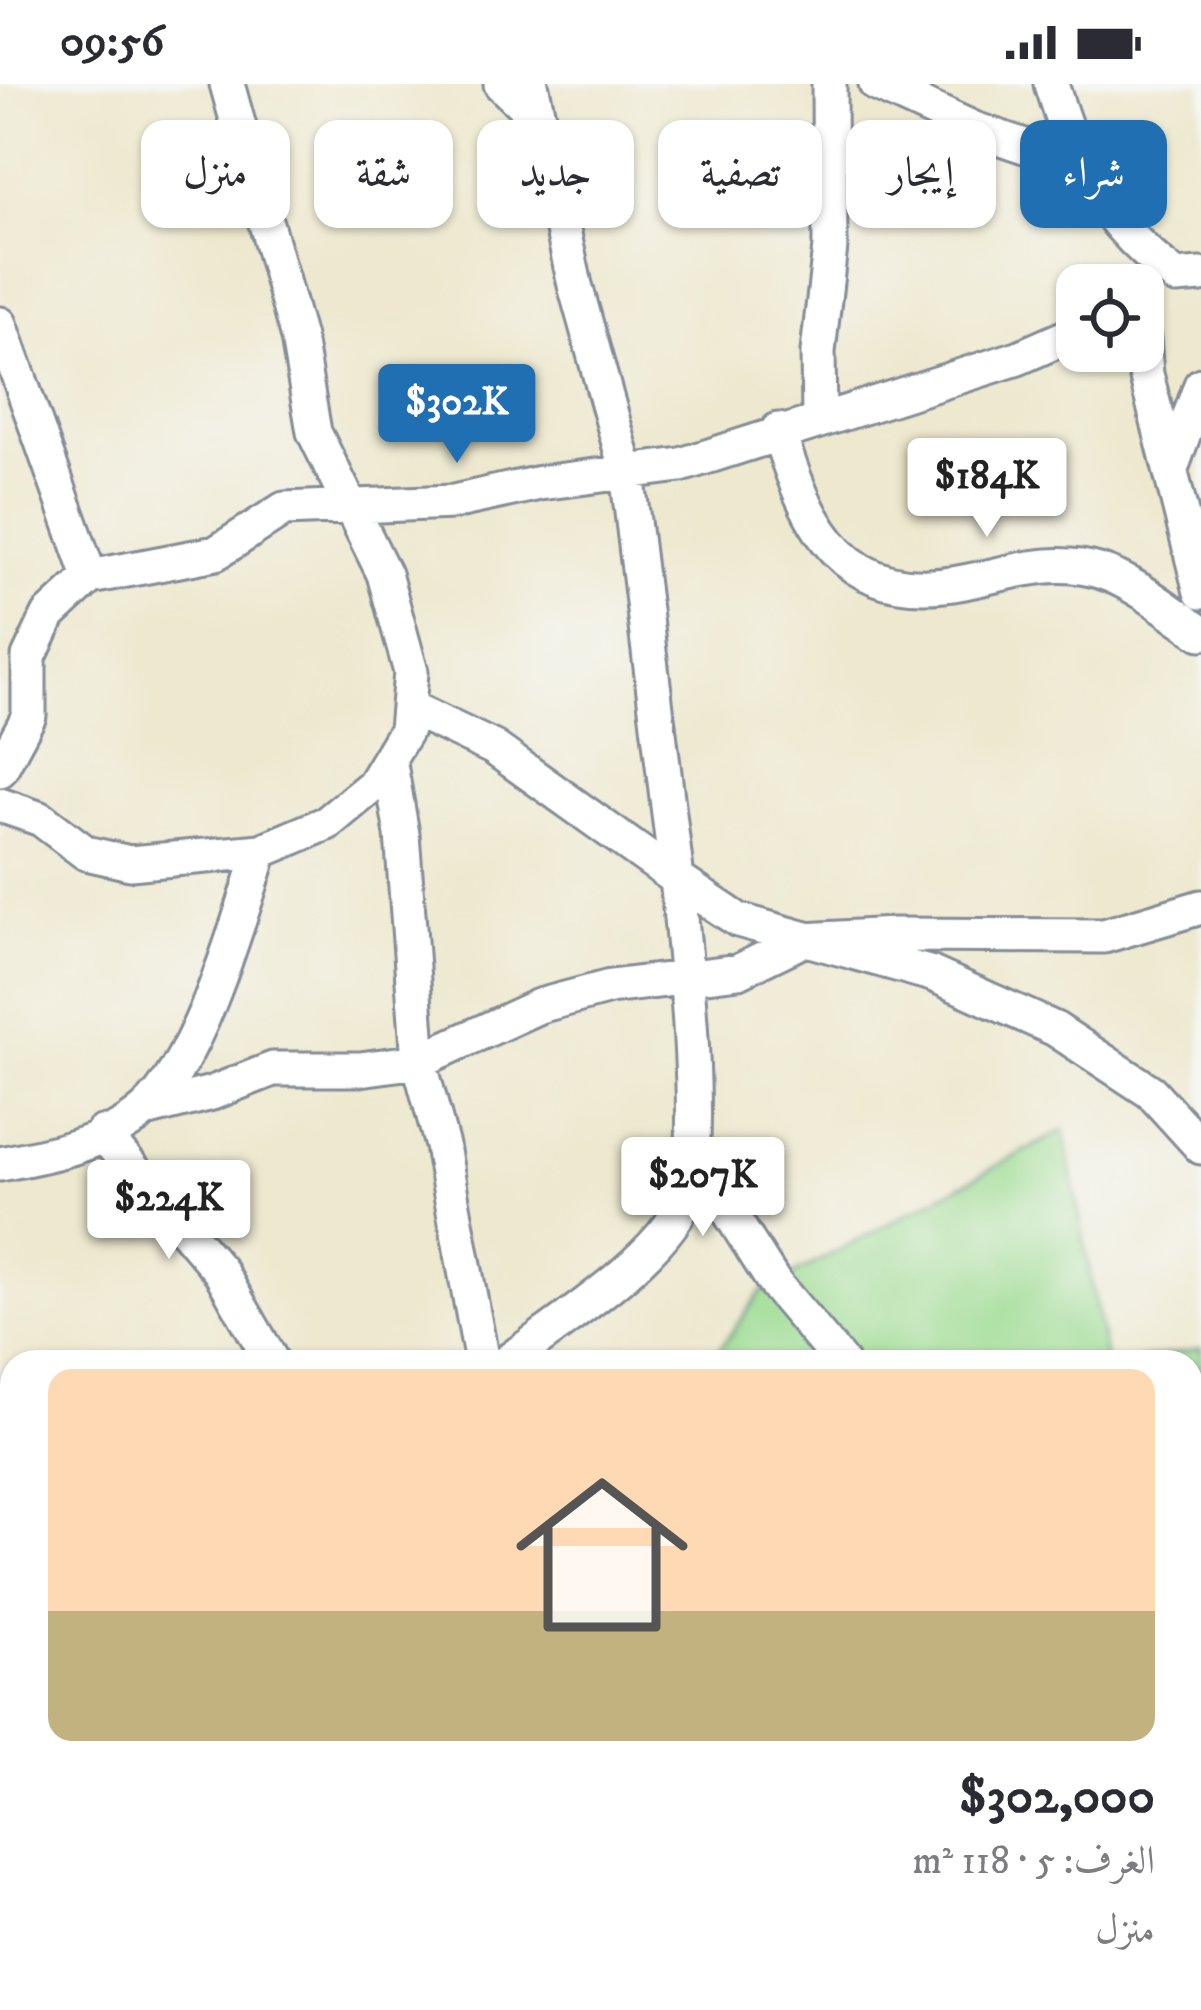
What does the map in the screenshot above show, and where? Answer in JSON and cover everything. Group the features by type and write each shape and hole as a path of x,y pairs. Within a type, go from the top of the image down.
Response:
{"street":[{"path":"0,806 41,819 86,853 130,863 261,851 327,823 373,785 406,730 411,672 384,574 314,432 298,338 226,84"},
{"path":"501,84 539,120"},
{"path":"531,84 539,120"},
{"path":"819,418 818,352 830,248 829,84"},
{"path":"876,84 974,129 1020,144"},
{"path":"1051,84 1062,120"},
{"path":"523,1350 616,1282 683,1204 693,1155 676,879 627,472 563,228"},
{"path":"1118,228 1140,264"},
{"path":"1164,274 1201,275"},
{"path":"0,324 90,578"},
{"path":"0,770 28,716 28,657 49,615 90,578 216,554 284,509 350,502 453,502 681,465 778,430 1018,358 1056,341"},
{"path":"1146,372 1201,592"},
{"path":"1171,469 1201,385"},
{"path":"778,430 799,497 826,544 860,572 911,589 1031,564 1100,571 1201,633"},
{"path":"408,706 494,748 738,920 932,974 1055,1029 1151,1093 1201,1147"},
{"path":"389,758 402,834 419,1061 442,1146 480,1350"},
{"path":"145,1110 190,1044 229,954 261,851"},
{"path":"0,1165 70,1150 145,1110 212,1094 273,1070 360,1070 419,1061 538,1006 610,987 739,971 803,940 894,934 1104,936 1201,908"},
{"path":"102,1133 220,1271 265,1350"},
{"path":"693,1155 775,1284 831,1350"}],"green space":[{"path":"1064,1130 1104,1350 719,1350 761,1292"}]}
